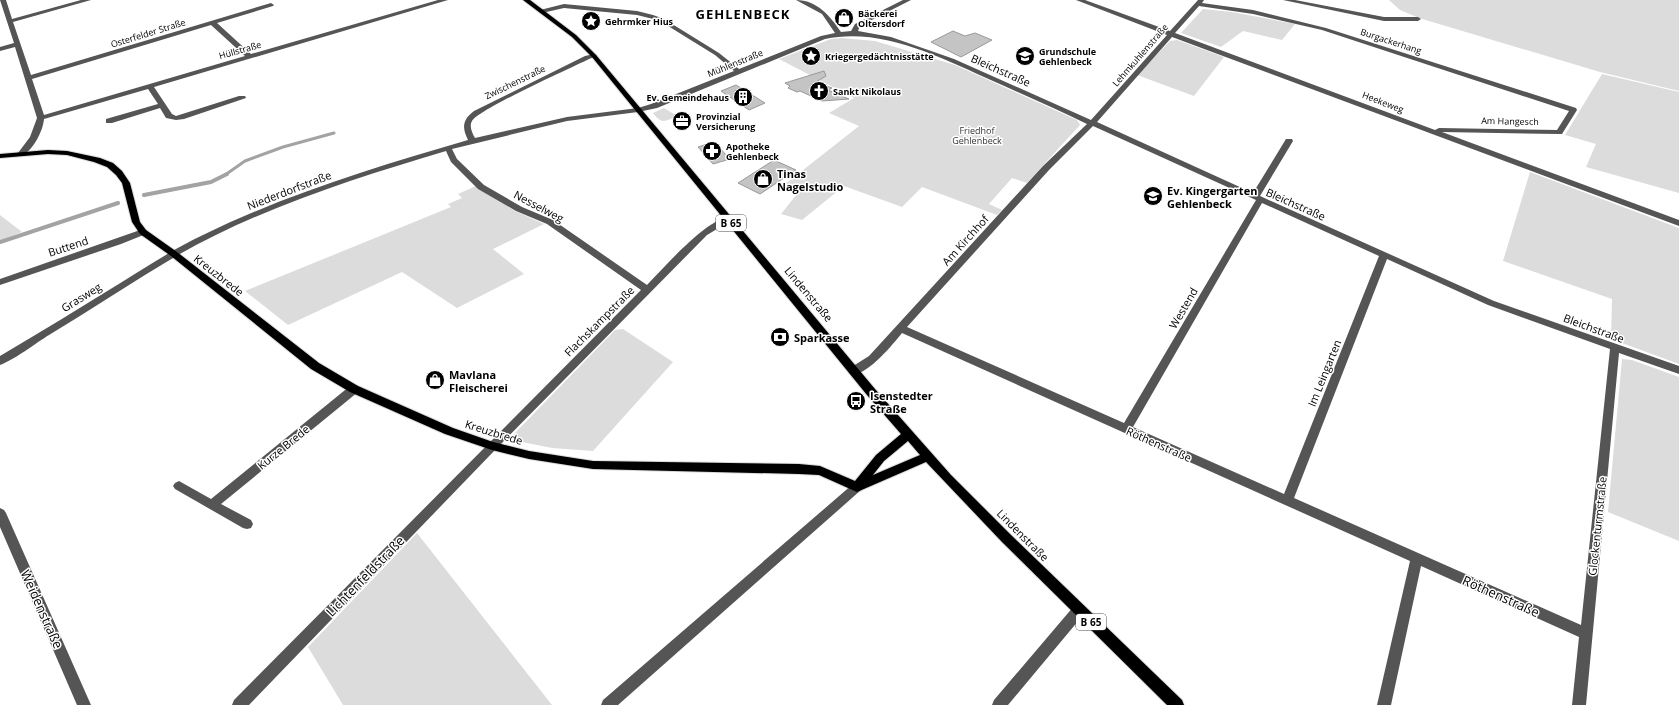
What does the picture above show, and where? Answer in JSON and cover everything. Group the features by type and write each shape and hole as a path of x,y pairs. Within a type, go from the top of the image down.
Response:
{"main road":[{"name":"Lindenstraße","path":"526,0 574,36 594,56 854,371 928,456 1006,538 1177,705"},
{"path":"0,156 22,153 67,153 97,160 110,165 119,173 126,183 136,222 143,232 174,254"},
{"name":"Kreuzbrede","path":"174,254 315,366 354,389 449,431 492,446 529,455 593,465 799,469 820,472 857,487"},
{"path":"857,487 880,458 908,434"},
{"path":"857,487 928,456"}],"street":[{"path":"3,0 41,118 41,124 28,148 22,153"},
{"path":"11,21 88,0"},
{"name":"Hüllstraße","path":"41,118 444,0"},
{"path":"799,0 824,13 839,33"},
{"path":"854,33 857,25 908,0"},
{"name":"Heekeweg","path":"1080,0 1679,223"},
{"path":"1286,0 1384,19 1418,19"},
{"name":"Lehmkuhlenstraße","path":"1092,123 1170,33 1200,2"},
{"name":"Burgackerhang","path":"1200,2 1253,12 1324,29 1573,110"},
{"name":"Osterfelder Straße","path":"29,78 271,5"},
{"path":"542,12 564,6 651,16 662,20 717,54 738,71"},
{"path":"213,23 250,57"},
{"name":"Bleichstraße","path":"839,33 854,33 889,39 952,60 1257,199 1491,303 1679,370"},
{"name":"Mühlenstraße","path":"638,110 654,106 823,37 839,33"},
{"path":"0,49 18,44"},
{"name":"Zwischenstraße","path":"472,141 466,130 466,125 468,120 474,114 580,61 594,56"},
{"path":"150,86 169,116 176,118 184,117 242,98"},
{"path":"108,121 162,105"},
{"name":"Niederdorfstraße","path":"174,254 205,237 278,205 383,168 472,141 567,119 638,110"},
{"name":"Am Hangesch","path":"1436,133 1439,130 1559,132 1573,110"},
{"name":"Am Kirchhof","path":"854,371 873,360 1046,168 1092,123"},
{"name":"Westend","path":"1126,429 1289,141"},
{"name":"Nesselweg","path":"448,148 454,160 481,186 520,209 550,222 647,290"},
{"name":"Flachskampstraße","path":"492,446 704,233 716,225 728,220"},
{"name":"Buttend","path":"0,282 143,232"},
{"name":"Grasweg","path":"0,361 174,254"},
{"name":"Im Leingarten","path":"1287,501 1384,255"},
{"name":"Röthenstraße","path":"902,329 1586,634"},
{"name":"Glockenturmstraße","path":"1579,705 1615,347"},
{"name":"Kurze Brede","path":"212,505 354,389"},
{"name":"Lichtenfeldstraße","path":"238,705 492,446"},
{"path":"179,486 247,524"},
{"path":"608,705 857,487"},
{"name":"Weidenstraße","path":"0,514 84,705"},
{"path":"1384,705 1416,559"},
{"path":"999,705 1079,610"}],"green space":[{"path":"1389,0 1679,0 1679,91 1600,72 1419,18 1400,10"},
{"path":"1203,9 1232,12 1295,24 1282,40 1243,31 1221,47 1181,33"},
{"name":"Friedhof Gehlenbeck","path":"842,38 875,41 955,65 1077,120 1080,125 1027,183 1012,178 989,204 1002,210 997,215 922,187 902,207 844,186 802,220 781,214 797,194 784,185 859,126 829,113 854,98 779,59 831,39"},
{"path":"1177,40 1224,57 1194,96 1137,75 1170,41"},
{"path":"1602,74 1679,92 1679,193 1586,167 1596,144 1565,135"},
{"path":"664,108 677,116 661,121 653,113"},
{"path":"1530,172 1679,228 1679,364 1611,339 1612,299 1503,261"},
{"path":"476,186 515,211 544,224 493,249 524,274 457,308 402,272 288,325 245,291 451,207 448,204 462,198 458,194"},
{"path":"0,215 22,232 0,241"},
{"path":"623,329 673,362 593,451 552,448 517,441 513,435 615,330"},
{"path":"1622,359 1632,360 1679,377 1679,541 1608,512"},
{"path":"417,533 552,705 343,705 308,647"}],"building":[{"path":"953,31 965,36 975,33 992,40 961,57 931,42"},
{"name":"Sankt Nikolaus","path":"824,71 826,76 816,82 832,88 828,90 849,99 822,101 800,91 797,92 788,88 790,86 785,83"},
{"name":"Ev. Gemeindehaus","path":"736,85 765,103 749,110 721,91"},
{"name":"Apotheke Gehlenbeck","path":"714,142 730,159 713,164 698,147"},
{"name":"Tinas Nagelstudio","path":"774,160 796,170 760,194 738,183"}],"waterway":[{"path":"225,175 245,161 283,147 334,133"},
{"path":"144,195 211,182 225,175"},
{"path":"0,242 118,203"}],"place":[{"name":"Bäckerei Oltersdorf","path":"844,18"},
{"name":"Gehrmker Hius","path":"591,21"},
{"name":"Kriegergedächtnisstätte","path":"811,56"},
{"name":"Grundschule Gehlenbeck","path":"1025,56"},
{"name":"Sankt Nikolaus","path":"819,91"},
{"name":"Ev. Gemeindehaus","path":"743,97"},
{"name":"Provinzial Versicherung","path":"682,121"},
{"name":"Apotheke Gehlenbeck","path":"712,151"},
{"name":"Tinas Nagelstudio","path":"763,179"},
{"name":"Ev. Kingergarten Gehlenbeck","path":"1153,196"},
{"name":"Sparkasse","path":"780,337"},
{"name":"Mavlana Fleischerei","path":"435,380"},
{"name":"Isenstedter Straße","path":"856,401"}],"district":[{"name":"GEHLENBECK","path":"743,14"}]}
